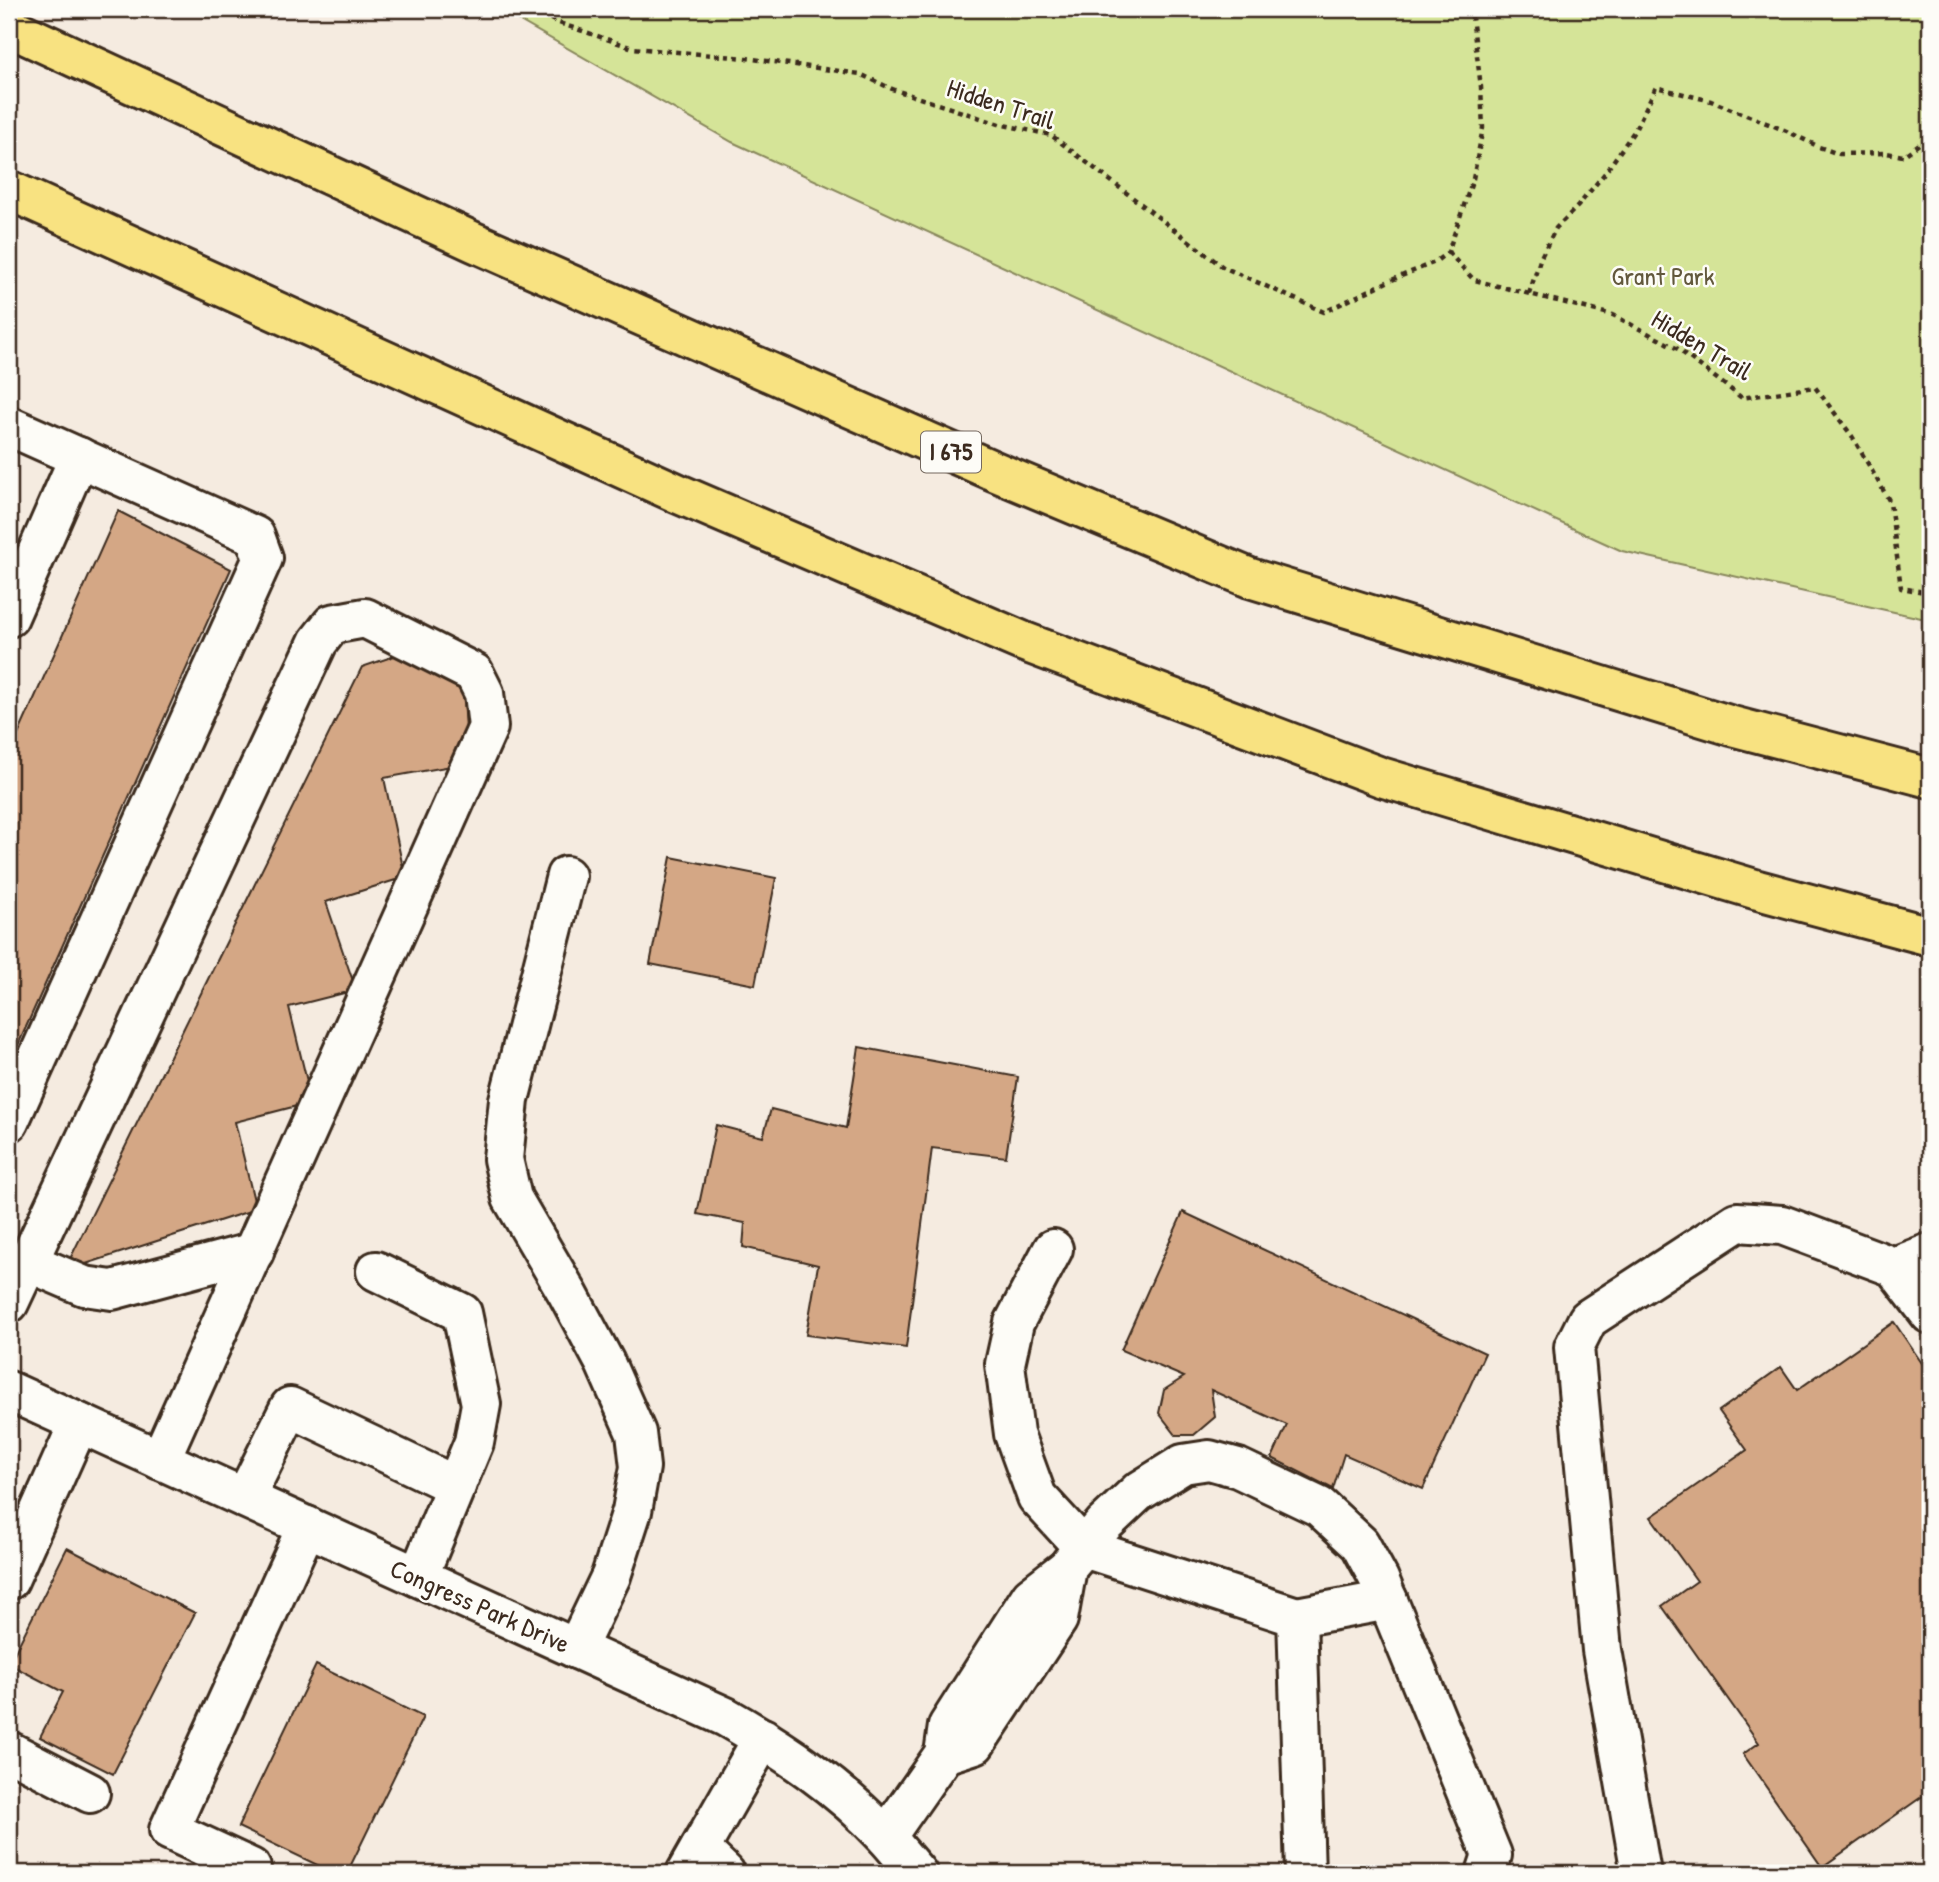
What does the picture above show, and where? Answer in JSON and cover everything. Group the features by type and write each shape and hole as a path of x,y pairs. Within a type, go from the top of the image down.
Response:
{"highway":[{"name":"I 675","path":"9,27 474,242 994,471 1250,578 1732,726 1930,778"},
{"path":"9,190 679,494 1022,641 1381,777 1758,890 1930,936"}],"street":[{"path":"9,1122 263,558 256,536 79,457 11,432"},
{"path":"9,617 79,457"},
{"path":"9,1303 318,642 332,624 365,618 474,673 484,693 488,727 160,1460"},
{"path":"566,876 509,1100 503,1158 512,1198 568,1294 610,1374 636,1433 640,1467 632,1511 611,1576 576,1649"},
{"path":"1641,1873 1602,1650 1574,1347 1588,1319 1737,1222 1783,1225 1894,1267 1930,1314"},
{"path":"1053,1249 1014,1323 1005,1364 1014,1434 1037,1497 1075,1558 1297,1617 1388,1600"},
{"path":"28,1262 84,1286 112,1290 254,1252"},
{"path":"1894,1267 1930,1253"},
{"path":"376,1271 462,1313 481,1404 474,1442 418,1577"},
{"name":"Congress Park Drive","path":"9,1391 726,1717 783,1750 837,1790 886,1837 916,1873"},
{"path":"245,1498 290,1407 456,1486"},
{"path":"9,1580 79,1423"},
{"path":"886,1837 944,1754 975,1744 1058,1619 1075,1558 1104,1524 1138,1492 1183,1464 1209,1460 1238,1468 1320,1507 1360,1544 1379,1578 1492,1855 1486,1873"},
{"path":"251,1868 169,1830 307,1526"},
{"path":"1297,1617 1306,1873"},
{"path":"704,1865 763,1738"},
{"path":"9,1751 90,1793"}],"path":[{"name":"Hidden Trail","path":"533,9 556,22 633,48 746,58 860,74 892,89 999,124 1051,135 1223,267 1324,312 1435,262 1448,253 1474,279 1613,316 1678,349 1742,398 1815,387 1852,436 1890,502 1901,588 1930,593"},
{"path":"1448,253 1473,179 1483,128 1471,9"},
{"path":"1529,294 1541,257 1556,228 1605,173 1634,130 1656,87 1723,105 1839,154 1887,153 1903,156 1930,136"}],"green space":[{"name":"Grant Park","path":"499,9 1930,9 1930,620 1622,551 732,142"}],"building":[{"path":"118,511 231,569 9,1065 9,755"},
{"path":"403,653 463,681 468,763 384,778 405,877 326,902 356,990 289,1007 312,1102 235,1122 256,1209 64,1271 362,667"},
{"path":"671,857 776,878 755,985 650,964"},
{"path":"859,1047 1018,1077 1006,1157 932,1148 906,1348 806,1335 818,1265 743,1247 745,1223 697,1214 716,1125 763,1137 771,1109 846,1128"},
{"path":"1183,1212 1485,1353 1423,1489 1344,1454 1333,1489 1272,1458 1287,1425 1211,1390 1215,1417 1194,1435 1176,1435 1159,1413 1164,1390 1184,1377 1121,1350"},
{"path":"1894,1322 1930,1375 1930,1791 1822,1867 1743,1754 1759,1743 1662,1606 1697,1581 1651,1517 1747,1450 1719,1411 1781,1367 1797,1390"},
{"path":"67,1548 195,1613 113,1774 40,1737 63,1692 9,1664"},
{"path":"316,1665 423,1717 347,1873 334,1873 238,1827"}]}
